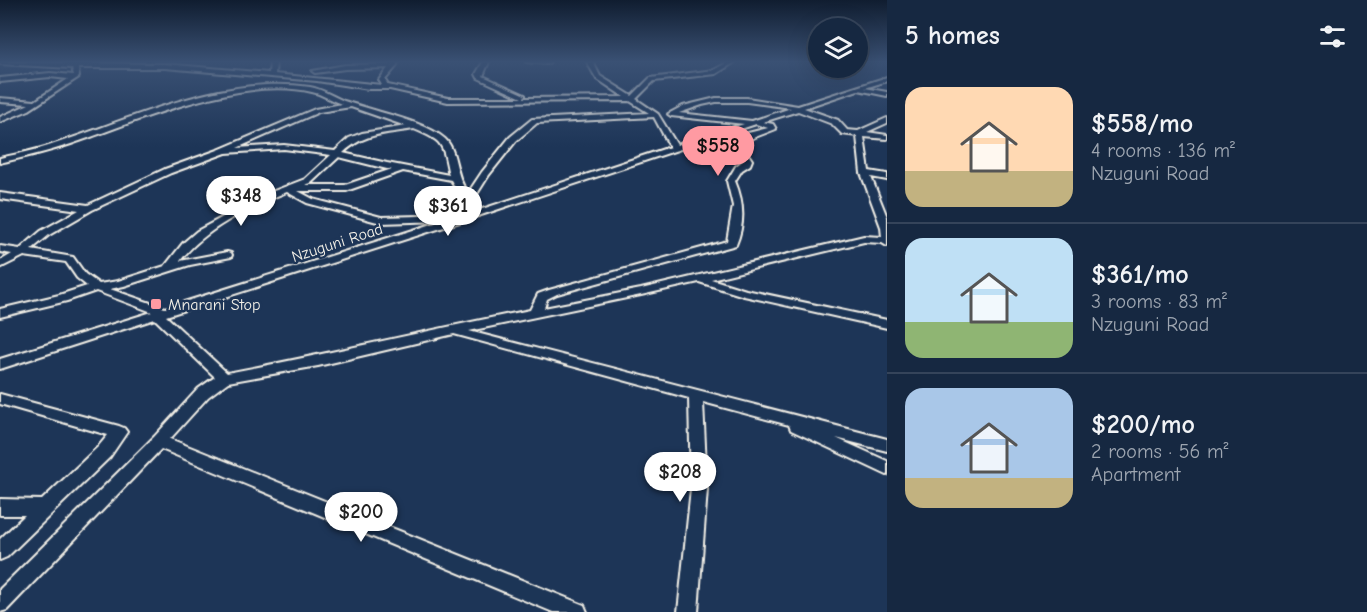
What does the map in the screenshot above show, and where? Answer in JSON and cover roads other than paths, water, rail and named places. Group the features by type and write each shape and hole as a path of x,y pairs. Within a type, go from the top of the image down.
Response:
{"street":[{"path":"0,120 37,103 55,91"},
{"path":"0,161 214,95 243,91"},
{"path":"314,91 327,94 332,99 433,133 444,141 449,151 454,178 468,200"},
{"path":"404,91 444,100 631,99 639,95 641,91"},
{"path":"509,91 527,99"},
{"path":"618,91 650,110 675,148"},
{"name":"Nzuguni Road","path":"0,364 463,218 849,91"},
{"path":"869,91 887,94"},
{"path":"671,114 705,101 728,98 798,108 835,122 842,131 887,137"},
{"path":"0,100 37,103"},
{"path":"0,265 23,252 45,233 89,208 168,171 221,152 320,109 351,105"},
{"path":"286,188 310,201 381,220 463,218 468,200 491,166 513,139 529,124 650,110 755,122 770,126 772,129 743,137 740,142 740,148 748,160 735,172 731,181 739,201 739,220 732,243 553,292 542,297 534,314"},
{"path":"860,134 887,120"},
{"path":"170,267 187,245 201,233 286,188 308,181 349,142 360,136 416,127"},
{"path":"0,603 203,393 224,378 318,361 641,292 864,239 887,241 885,227 865,173 860,134"},
{"path":"221,152 281,147 338,154 401,169 454,178"},
{"path":"286,188 346,188 401,169"},
{"path":"865,173 887,177"},
{"path":"0,196 89,208"},
{"path":"0,249 69,259 83,277 120,297 161,313 224,378"},
{"path":"0,313 63,298 99,286 120,284 170,267 227,255"},
{"path":"699,277 710,283 744,293 887,324"},
{"path":"455,330 887,445"},
{"path":"688,612 699,489 696,395"},
{"path":"0,399 119,432 104,452 0,551"},
{"path":"777,416 887,468"},
{"path":"159,441 577,612"},
{"path":"0,507 47,508"}],"place":[{"name":"Mnarani Stop","path":"156,304"}]}
